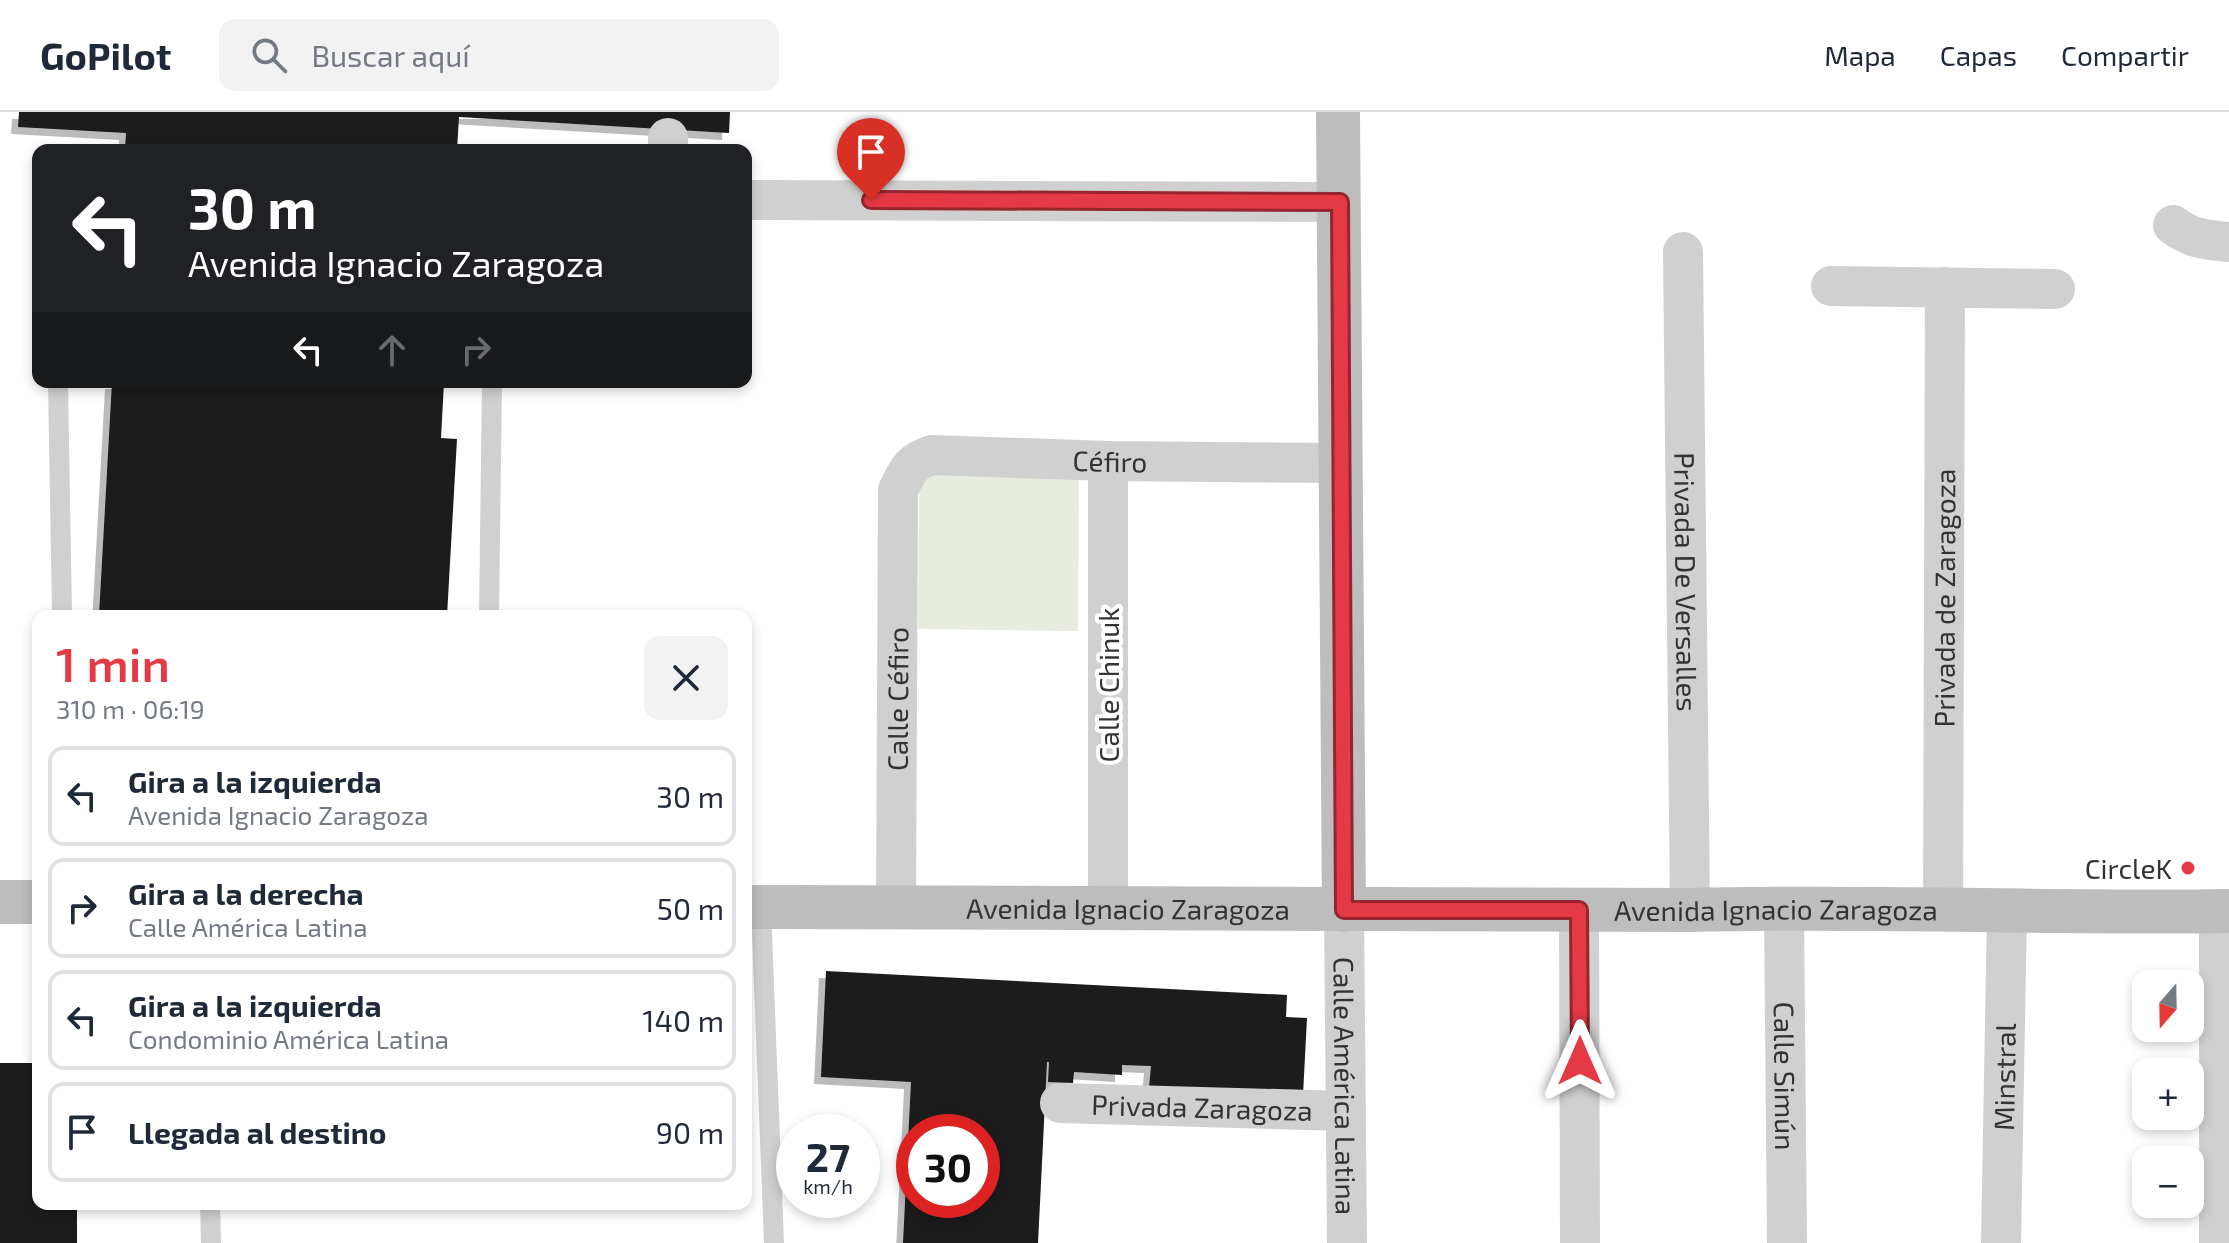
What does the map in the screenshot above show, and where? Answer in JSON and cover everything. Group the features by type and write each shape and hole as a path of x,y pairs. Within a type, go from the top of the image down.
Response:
{"main road":[{"name":"Calle América Latina","path":"1338,112 1344,910"},
{"path":"0,902 32,902"},
{"name":"Avenida Ignacio Zaragoza","path":"753,907 2224,911"}],"street":[{"path":"752,200 1340,202"},
{"path":"2173,225 2187,235 2208,241 2229,242"},
{"name":"Privada De Versalles","path":"1683,252 1690,910"},
{"path":"1831,286 2055,289"},
{"name":"Privada de Zaragoza","path":"1943,910 1945,287"},
{"name":"Céfiro","path":"898,490 910,466 932,455 1108,461 1341,463"},
{"name":"Calle Chinuk","path":"1108,461 1108,909"},
{"name":"Calle Céfiro","path":"896,907 898,490"},
{"name":"Calle Simún","path":"1784,908 1787,1243"},
{"name":"Calle América Latina","path":"1344,910 1347,1243"},
{"path":"1579,910 1580,1243"},
{"name":"Minstral","path":"2001,1243 2007,911"},
{"path":"2219,1243 2224,911"},
{"name":"Privada Zaragoza","path":"1060,1103 1346,1111"}],"lane":[{"path":"58,388 62,610"},
{"path":"489,610 492,388"},
{"path":"753,907 774,1243"},
{"path":"210,1210 211,1243"}],"shaded area":[{"path":"919,474 1079,476 1078,631 918,629"}],"building":[{"path":"19,112 730,112 729,133 459,117 457,144 125,144 126,133 18,127"},
{"path":"112,388 444,388 441,438 457,439 447,610 99,610"},
{"path":"826,971 1287,995 1286,1017 1307,1018 1303,1095 1149,1088 1151,1066 1122,1065 1122,1075 1074,1072 1073,1083 1048,1082 1047,1062 1038,1243 903,1243 904,1218 1000,1218 1000,1114 909,1114 911,1082 821,1077"},
{"path":"0,1063 32,1063 32,1210 77,1210 77,1243 0,1243"}],"place":[{"name":"CircleK","path":"2188,868"}],"route":[{"path":"871,200 1340,202 1344,910 1579,910 1580,1061"}]}
